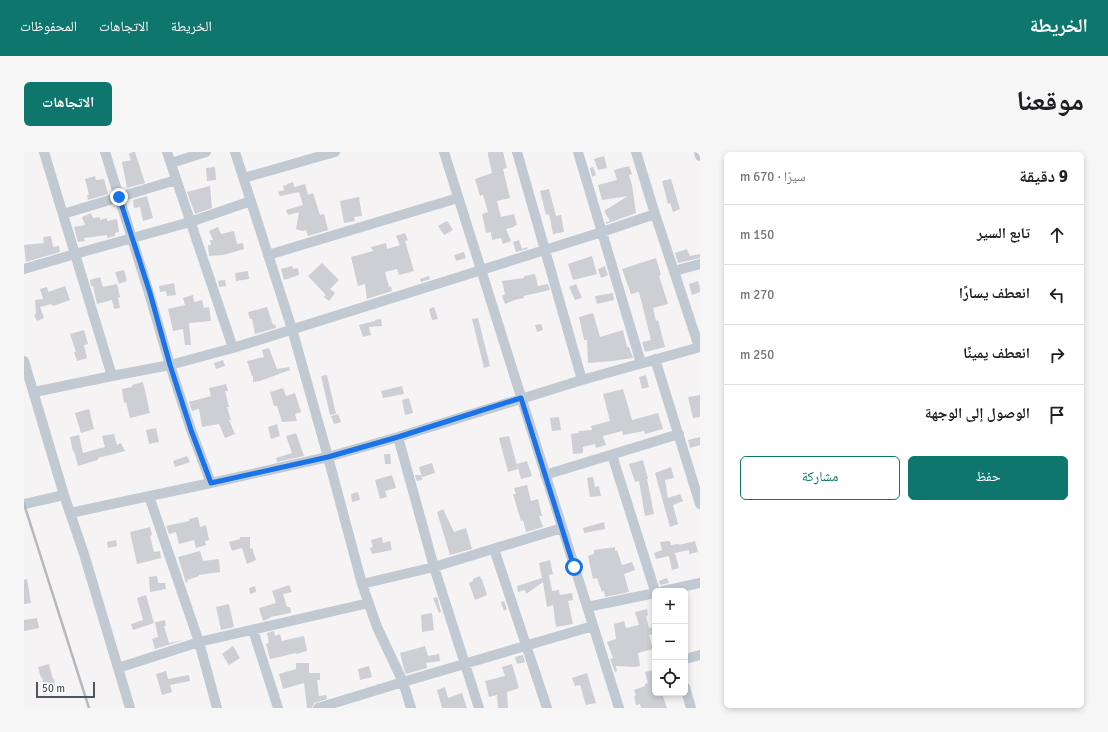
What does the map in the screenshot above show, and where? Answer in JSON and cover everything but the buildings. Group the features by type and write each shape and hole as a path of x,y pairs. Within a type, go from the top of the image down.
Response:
{"street":[{"path":"44,152 112,376"},
{"path":"105,152 150,293 170,365 191,430 211,483"},
{"path":"167,152 233,348"},
{"path":"171,163 206,152"},
{"path":"235,152 292,330 362,584 387,651 403,682 411,708"},
{"path":"244,178 335,152"},
{"path":"444,152 619,708"},
{"path":"518,152 582,380"},
{"path":"578,152 641,363"},
{"path":"70,512 328,457 398,437 521,398 699,347 636,152"},
{"path":"699,152 700,156"},
{"path":"63,214 176,180"},
{"path":"268,255 458,198"},
{"path":"24,269 190,222 251,201"},
{"path":"34,392 170,365 233,348 655,214"},
{"path":"674,272 700,264"},
{"path":"655,359 700,503"},
{"path":"24,361 130,708"},
{"path":"545,475 679,434"},
{"path":"398,437 434,566 479,708"},
{"path":"612,455 654,588"},
{"path":"24,504 64,495"},
{"path":"149,496 199,642 218,708"},
{"path":"362,584 434,566 562,528"},
{"path":"494,548 547,708"},
{"path":"677,588 700,583"},
{"path":"587,608 652,593"},
{"path":"118,668 199,642 369,603"},
{"path":"318,708 338,705 403,682 593,626"},
{"path":"252,630 278,708"},
{"path":"688,658 700,655"},
{"path":"687,696 691,708"}],"railway":[{"path":"24,504 89,708"}],"route":[{"path":"119,197 150,293 170,365 191,430 211,483 328,457 398,437 521,398 574,567"}]}
